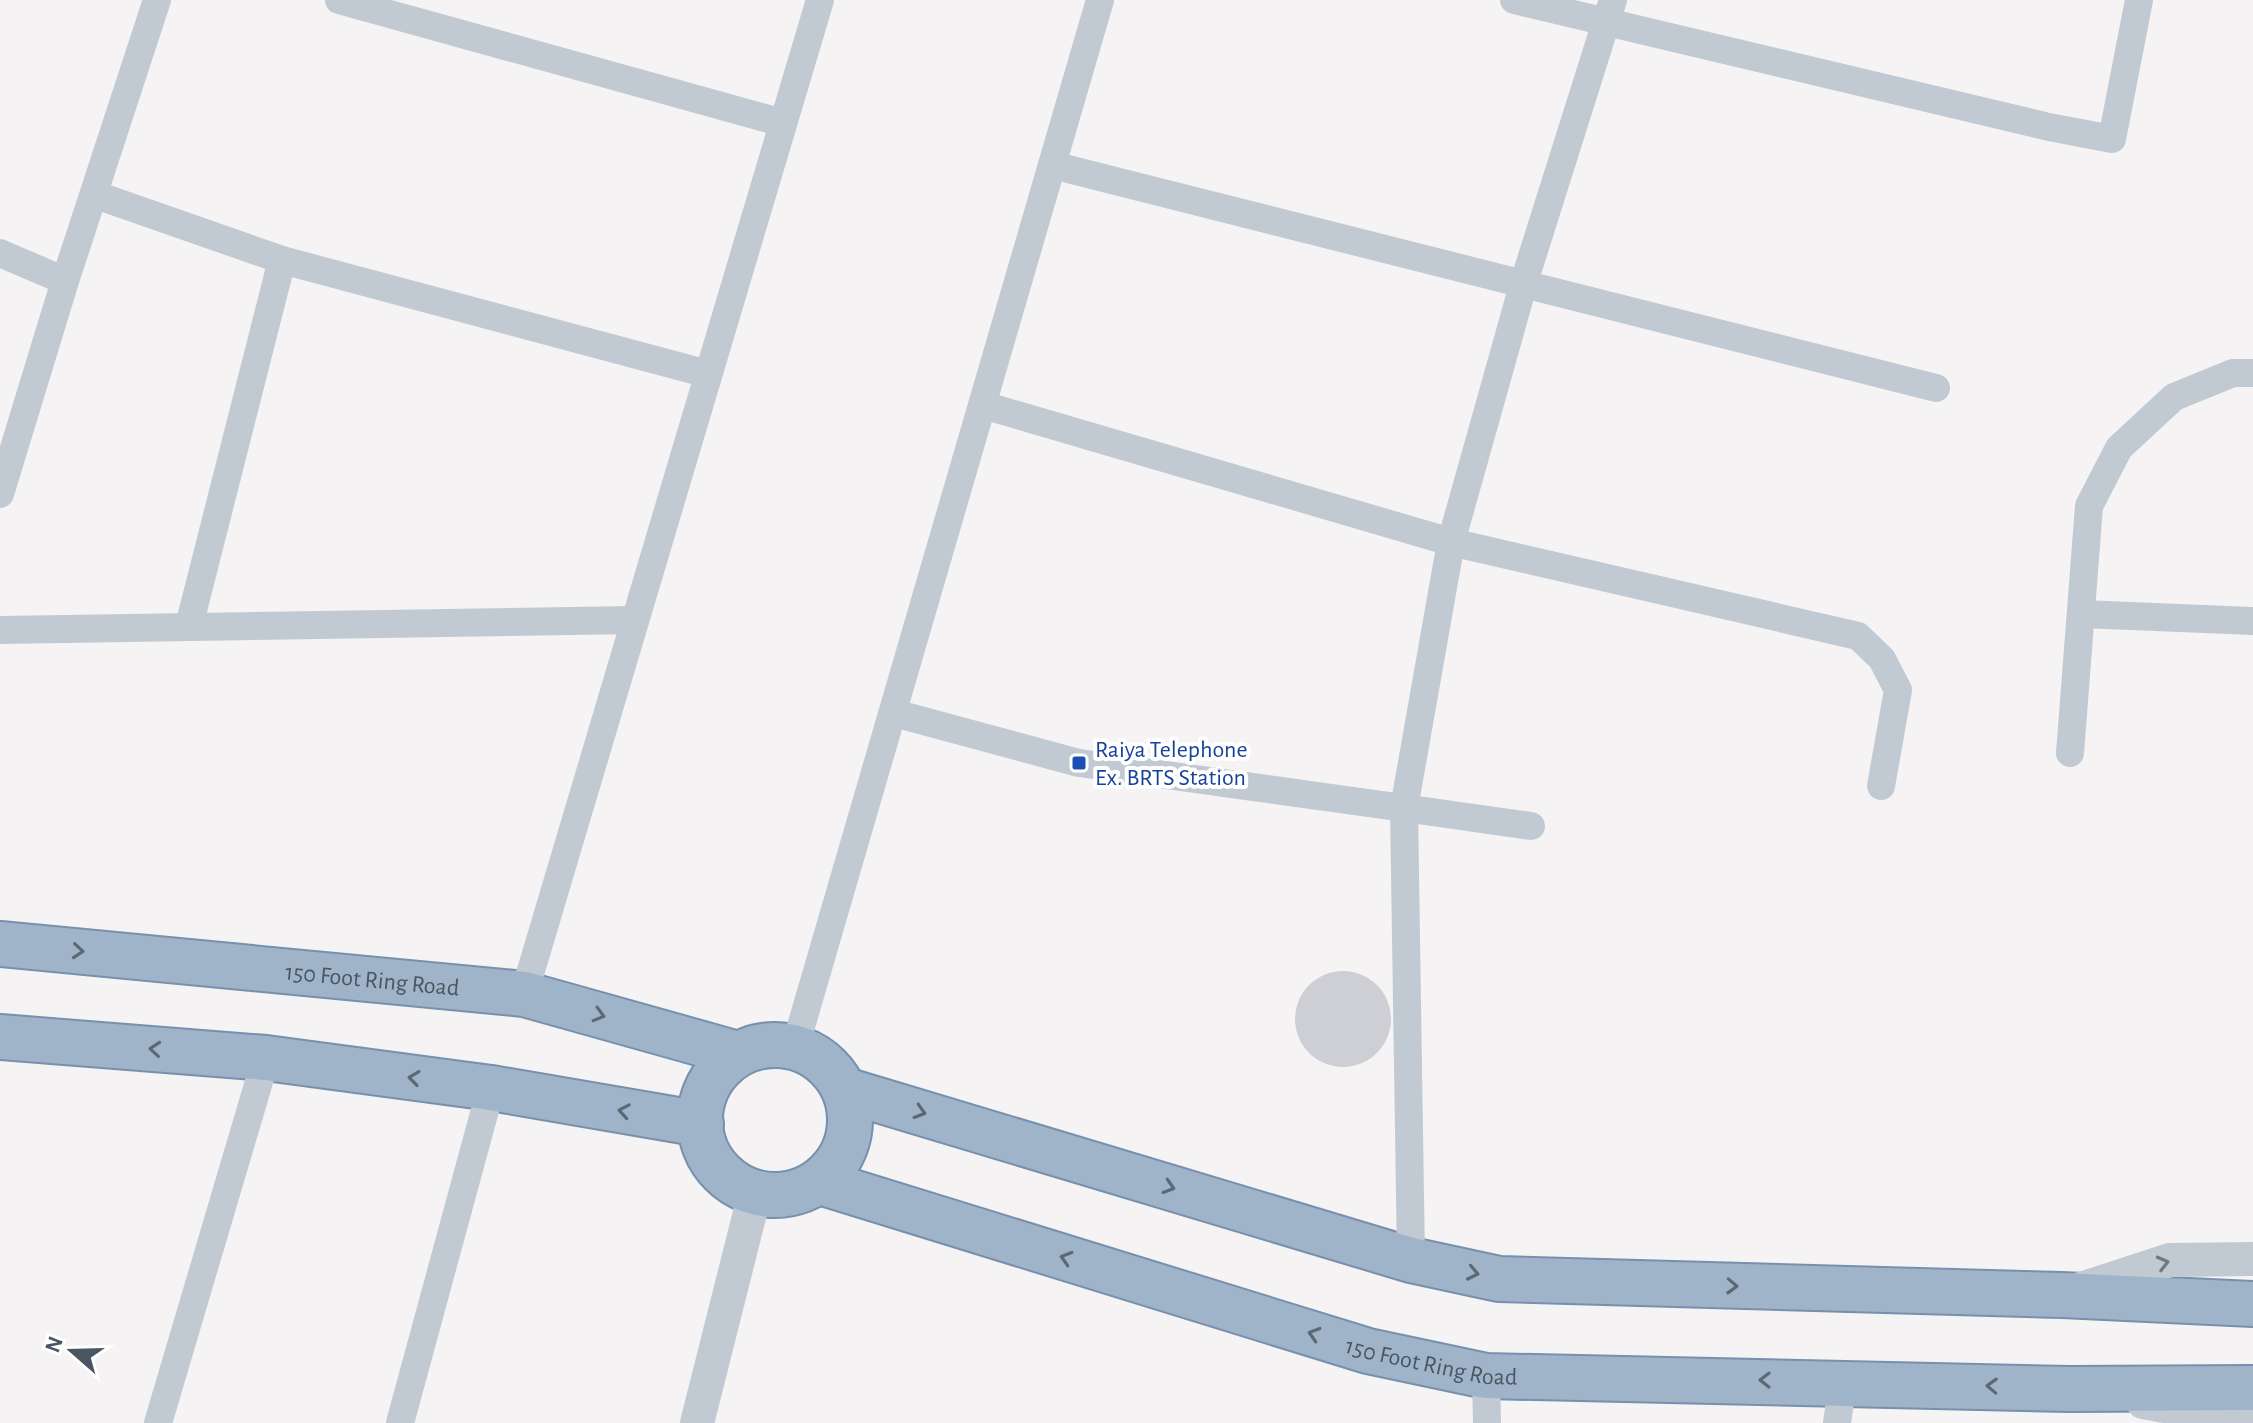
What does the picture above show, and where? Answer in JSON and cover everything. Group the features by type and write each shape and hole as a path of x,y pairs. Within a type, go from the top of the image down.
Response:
{"highway":[{"name":"150 Foot Ring Road","path":"0,944 524,994 738,1054"},
{"path":"0,1037 266,1058 491,1088 701,1124"},
{"path":"767,1043 795,1047 825,1063 845,1090 851,1123 842,1156 820,1182 789,1195 755,1193 734,1183 717,1168 705,1147 701,1124 704,1096 718,1071 738,1054 767,1043"},
{"path":"845,1090 1411,1260 1499,1279 2062,1295 2253,1304"},
{"name":"150 Foot Ring Road","path":"820,1182 1368,1351 1486,1376 1840,1402 2070,1389 2253,1388"}],"street":[{"path":"0,494 65,281 96,195 157,0"},
{"path":"339,0 783,123"},
{"path":"524,994 820,0"},
{"path":"795,1047 1100,0"},
{"path":"1514,0 1610,12 2034,124 2112,139 2139,0"},
{"path":"1411,1260 1404,808 1451,542 1524,282 1610,12"},
{"path":"1052,165 1936,388"},
{"path":"96,195 282,260 708,374"},
{"path":"0,253 65,281"},
{"path":"189,626 282,260"},
{"path":"2070,753 2089,506 2119,448 2174,397 2233,373 2253,373"},
{"path":"983,405 1451,542 1858,636 1882,659 1898,690 1881,786"},
{"path":"2081,614 2253,621"},
{"path":"0,630 635,620"},
{"path":"894,713 1079,763 1531,826"},
{"path":"158,1423 266,1058"},
{"path":"400,1423 491,1088"},
{"path":"697,1423 755,1193"},
{"path":"2062,1295 2170,1260 2253,1259"},
{"path":"1486,1376 1487,1423"},
{"path":"2070,1389 2201,1413 2253,1417"}],"building":[{"path":"1343,971 1361,975 1377,985 1387,1001 1391,1019 1387,1037 1377,1053 1361,1063 1343,1067 1325,1063 1309,1053 1299,1037 1295,1019 1299,1001 1309,985 1325,975"}],"place":[{"name":"Raiya Telephone Ex. BRTS Station","path":"1079,763"}]}
